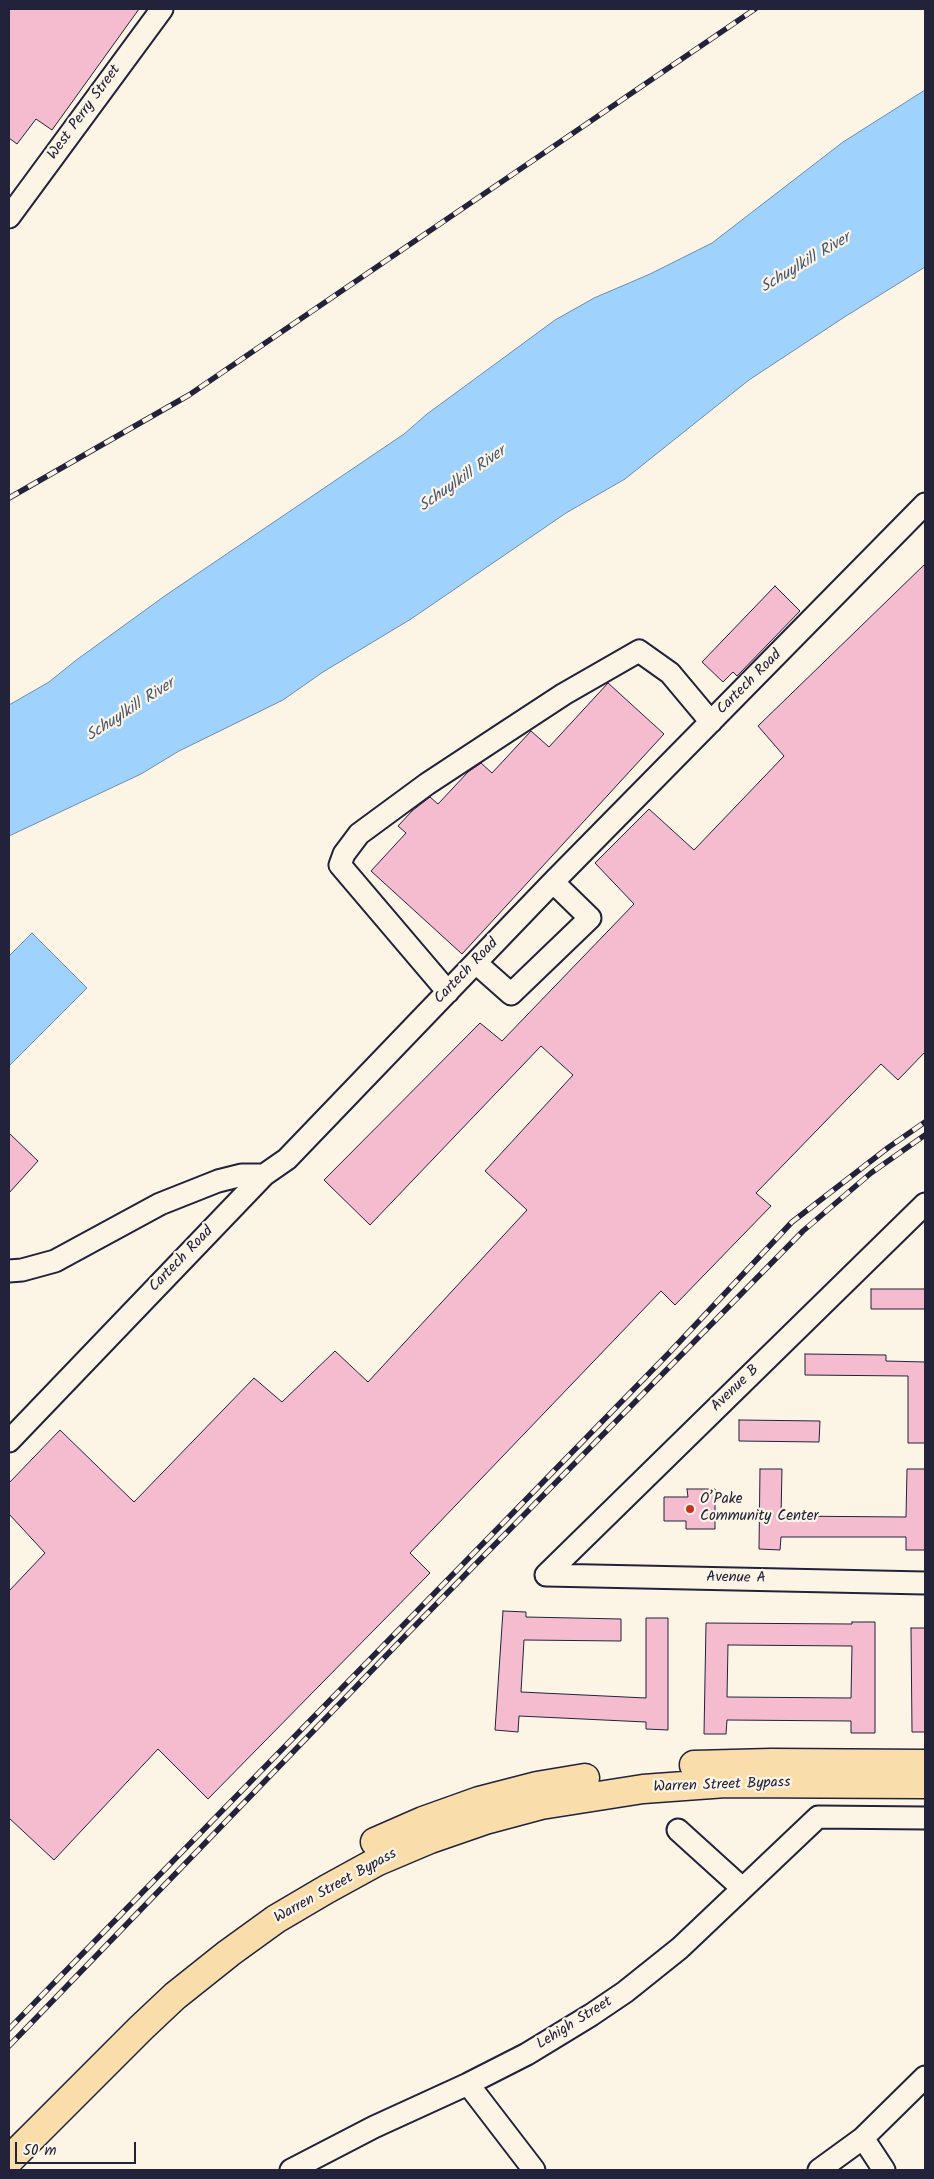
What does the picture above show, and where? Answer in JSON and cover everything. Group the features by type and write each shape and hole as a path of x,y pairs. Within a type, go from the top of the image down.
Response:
{"highway":[{"name":"Warren Street Bypass","path":"9,2133 128,2014 217,1937 266,1903 310,1876 370,1844 423,1821 537,1786 640,1770 677,1766 762,1763 925,1764"},
{"name":"Warren Street Bypass","path":"9,2160 141,2028 229,1953 276,1919 318,1894 378,1861 430,1839 485,1820 541,1805 643,1789 726,1783 925,1784"}],"street":[{"name":"West Perry Street","path":"9,217 162,9"},
{"name":"Cartech Road","path":"9,1441 264,1175 288,1159 552,882 925,504"},
{"path":"448,992 340,865 344,854 359,834 426,784 564,694 638,651 670,673 711,722"},
{"path":"476,963 511,994 590,918 552,882"},
{"path":"9,1271 30,1268 55,1260 160,1204 218,1181 242,1175 264,1175"},
{"name":"Avenue B","path":"546,1574 925,1204"},
{"name":"Avenue A","path":"546,1574 925,1583"},
{"name":"Lehigh Street","path":"291,2170 374,2127 468,2084 555,2038 625,1992 680,1948 818,1816 925,1818"},
{"path":"678,1830 742,1888"},
{"path":"819,2170 864,2138 925,2077"},
{"path":"468,2084 534,2170"},
{"path":"864,2138 884,2170"}],"water":[{"name":"Schuylkill River","path":"925,90 925,267 749,380 625,479 566,513 411,619 323,672 283,700 179,751 141,774 9,836 9,705 49,682 166,595 404,434 427,414 555,320 594,298 650,274 712,243 843,142"},
{"path":"32,933 87,988 9,1066 9,956"}],"building":[{"path":"9,9 139,9 52,130 36,119 17,144 9,138"},
{"path":"925,564 925,1052 898,1080 881,1064 756,1193 771,1206 675,1305 661,1291 410,1553 430,1573 208,1799 158,1749 54,1860 9,1818 9,1591 45,1553 9,1514 9,1483 60,1430 134,1502 254,1378 282,1402 335,1351 368,1382 527,1210 485,1171 573,1075 541,1046 370,1225 324,1180 480,1023 502,1041 634,904 595,863 649,809 694,850 784,756 758,726"},
{"path":"775,586 800,611 737,676 733,672 723,682 702,662"},
{"path":"608,683 664,734 462,954 371,871 406,833 398,826 412,811 430,797 438,804 468,772 481,763 492,773 531,731 549,747"},
{"path":"9,1133 38,1161 9,1193"},
{"path":"871,1289 925,1289 925,1309 871,1309"},
{"path":"805,1354 886,1355 886,1361 925,1362 925,1443 908,1443 908,1376 805,1375"},
{"path":"739,1420 820,1421 819,1442 739,1441"},
{"path":"760,1469 782,1469 781,1516 906,1517 907,1469 925,1469 925,1550 906,1550 906,1537 781,1537 780,1550 759,1549"},
{"name":"O’Pake Community Center","path":"687,1489 715,1489 715,1529 686,1529 686,1521 664,1521 664,1497 688,1497"},
{"path":"503,1611 526,1612 526,1617 621,1619 621,1641 524,1640 521,1692 646,1698 646,1618 668,1618 668,1730 646,1729 646,1722 519,1716 518,1732 495,1730"},
{"path":"852,1622 875,1622 875,1733 851,1733 851,1721 727,1720 726,1734 704,1734 706,1623 852,1624","holes":["728,1645 852,1646 851,1698 727,1697"]},
{"path":"911,1628 925,1628 925,1732 912,1732"}],"railway":[{"path":"9,498 189,395 755,9"},
{"path":"9,2029 669,1353 792,1222 889,1147 925,1122"},
{"path":"9,2046 409,1632 803,1231 871,1173 925,1135"}],"place":[{"name":"O’Pake Community Center","path":"690,1509"}]}
